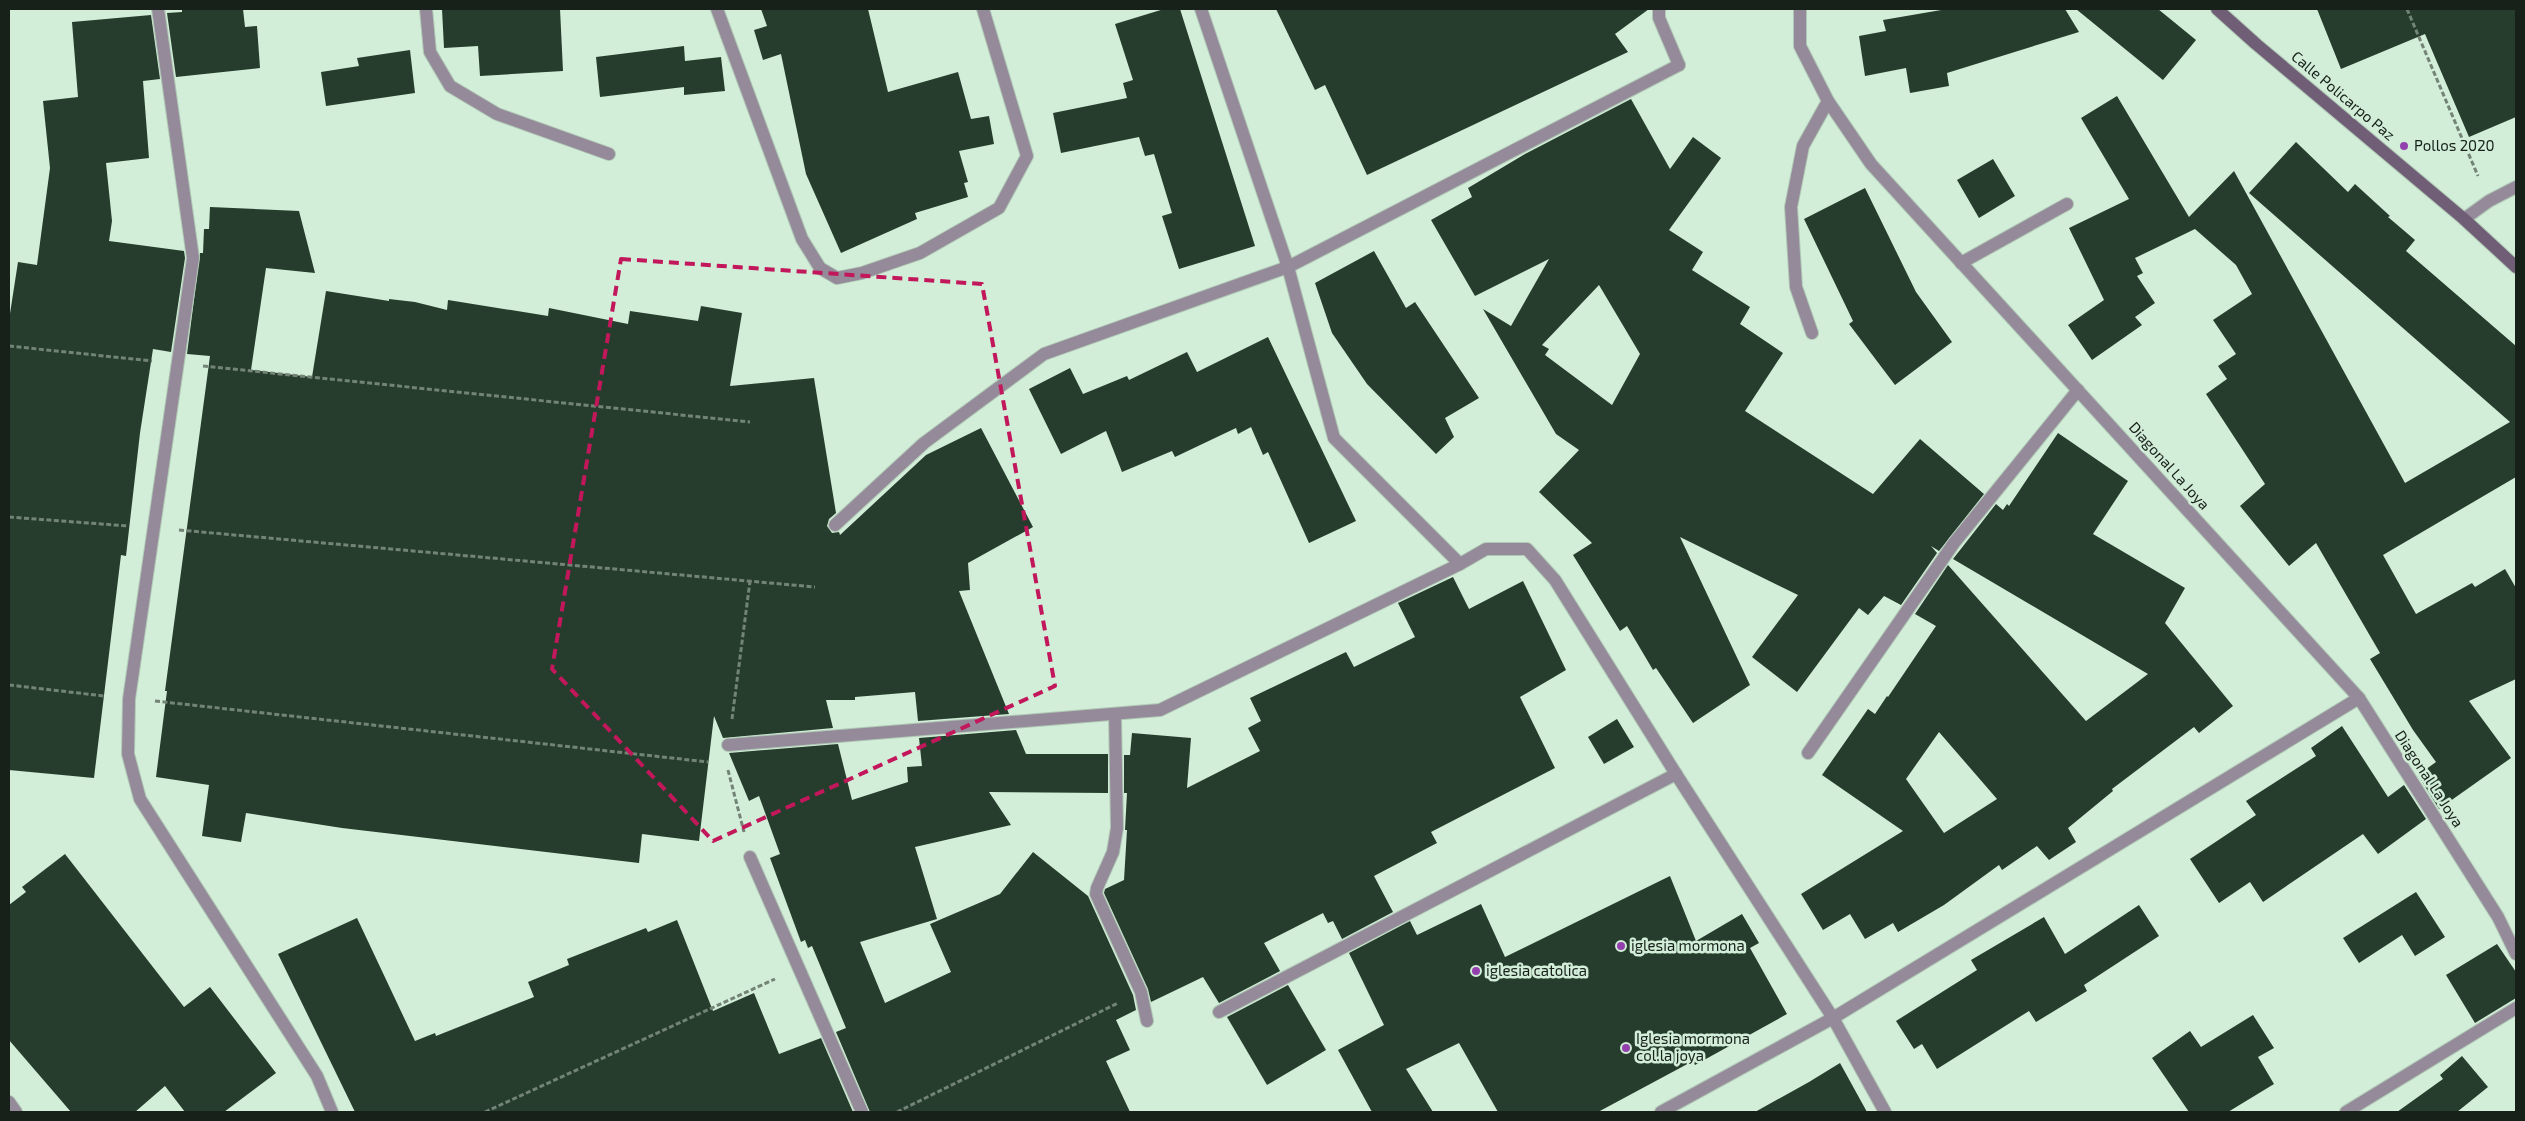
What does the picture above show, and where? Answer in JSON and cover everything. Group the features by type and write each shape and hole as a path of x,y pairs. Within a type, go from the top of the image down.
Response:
{"street":[{"path":"158,9 193,258 129,698 128,754 140,799 317,1076 332,1112"},
{"path":"426,9 430,52 450,86 496,114 609,154"},
{"path":"717,9 802,239 820,268 837,278 862,273 920,253 999,208 1004,199 1027,156 983,9"},
{"path":"1201,9 1288,267 1334,438 1460,564"},
{"path":"835,525 924,443 1044,354 1288,267 1679,65 1659,18 1658,9"},
{"name":"Diagonal La Joya","path":"1800,9 1800,46 1828,100 1871,164 2359,698 2498,917 2516,954"},
{"name":"Calle Policarpo Paz","path":"2217,9 2464,219 2516,267"},
{"path":"1812,333 1796,287 1791,207 1803,146 1828,100"},
{"path":"2464,219 2488,200 2516,187"},
{"path":"1962,264 2067,204"},
{"path":"1808,753 1954,543 2078,390"},
{"path":"728,745 1160,710 1486,550 1527,549 1555,580 1676,774 1833,1018 1885,1112"},
{"path":"1661,1112 1833,1018 2359,698"},
{"path":"1115,715 1116,828 1113,852 1096,894 1141,992 1147,1021"},
{"path":"1219,1012 1676,774"},
{"path":"750,857 862,1112"},
{"path":"2346,1112 2516,1008"},
{"path":"9,1102 16,1112"}],"path":[{"path":"2407,9 2488,200"},
{"path":"9,346 750,422"},
{"path":"9,517 154,528 815,587"},
{"path":"9,685 717,763"},
{"path":"485,1112 799,968"},
{"path":"896,1112 1141,992"}],"highlighted area":[{"path":"621,259 982,284 1055,686 713,841 552,669"}],"building":[{"path":"182,9 243,9 245,27 257,26 260,68 176,77 167,13 182,12"},
{"path":"442,9 560,9 563,71 480,76 478,46 444,48"},
{"path":"761,9 868,9 888,92 958,72 971,119 989,116 994,144 959,151 968,182 964,183 968,197 915,213 917,219 841,253 806,174 781,54 763,60 754,30 767,26"},
{"path":"1164,9 1180,9 1255,246 1179,269 1162,216 1172,213 1154,154 1145,156 1139,137 1061,153 1053,113 1127,98 1123,83 1133,80 1115,24"},
{"path":"1276,9 1649,9 1615,34 1628,52 1367,175 1325,85 1315,90"},
{"path":"1947,9 2065,9 2079,32 1947,73 1949,86 1910,93 1906,68 1865,76 1859,36 1886,31 1883,20"},
{"path":"2076,9 2158,9 2196,40 2163,80"},
{"path":"2317,9 2516,9 2516,117 2469,137 2425,34 2341,69"},
{"path":"151,15 160,79 143,81 149,158 106,163 112,221 109,241 184,251 185,258 171,352 153,349 140,433 126,556 121,555 94,778 9,770 9,320 18,262 37,265 50,168 43,101 78,97 72,22"},
{"path":"684,46 685,61 721,57 725,91 684,95 684,87 600,97 596,57"},
{"path":"410,50 415,93 326,106 321,72 359,66 357,58"},
{"path":"2117,96 2189,217 2234,171 2405,483 2510,422 2249,193 2296,142 2348,192 2355,184 2390,216 2388,217 2415,240 2406,251 2516,346 2516,477 2383,555 2416,614 2472,583 2475,587 2505,569 2516,588 2516,679 2469,701 2511,758 2439,809 2418,775 2436,762 2413,730 2370,659 2380,653 2316,543 2289,566 2240,506 2265,484 2206,394 2227,379 2218,366 2236,354 2213,320 2252,294 2236,265 2195,229 2135,258 2143,273 2137,276 2155,303 2135,317 2142,325 2092,360 2068,325 2104,300 2069,228 2129,199 2081,118"},
{"path":"1631,99 1670,169 1693,137 1721,158 1669,230 1703,252 1692,270 1750,307 1740,324 1783,353 1745,411 1873,494 1920,439 1984,494 1939,551 1931,546 1937,553 1901,605 1884,596 1868,615 1859,608 1797,692 1752,657 1798,595 1680,537 1750,685 1693,723 1656,668 1653,670 1627,626 1620,631 1573,555 1592,543 1539,492 1579,450 1556,434 1483,309 1511,326 1549,259 1475,296 1431,220 1472,197 1468,188 1525,154","holes":["1599,285 1640,354 1612,405 1545,355 1549,349 1542,345"]},
{"path":"1993,159 2015,196 1979,218 1957,180"},
{"path":"1865,188 1916,292 1952,342 1895,385 1849,324 1853,321 1804,219"},
{"path":"210,207 299,211 315,273 266,268 251,370 312,377 326,291 389,301 389,299 415,302 447,310 448,300 548,316 549,308 628,324 630,311 698,321 701,306 742,313 730,386 814,378 836,513 829,519 827,526 832,533 839,532 840,535 926,455 981,428 1033,527 968,563 970,590 959,591 1009,714 918,721 915,692 855,697 855,700 826,700 833,728 723,738 714,716 699,841 642,834 639,863 342,828 246,813 241,842 202,836 209,785 156,777 167,691 165,691 210,356 187,354 200,253 203,253 204,229 209,229"},
{"path":"1374,251 1406,308 1415,302 1479,398 1445,418 1454,437 1436,454 1367,384 1332,333 1315,283"},
{"path":"1268,337 1356,521 1309,543 1268,452 1263,455 1251,427 1238,434 1236,428 1175,457 1172,451 1122,472 1106,431 1061,454 1029,389 1070,368 1083,394 1127,376 1129,380 1187,352 1197,372"},
{"path":"2058,433 2128,481 2093,534 2185,588 2165,623 2233,706 2199,733 2194,727 2112,789 2113,791 2068,828 2076,842 2049,860 2037,846 2002,870 1999,865 1944,905 1898,932 1893,923 1865,939 1850,914 1823,930 1801,894 1903,831 1822,775 1868,709 1875,714 1936,626 1915,614 1948,565 2086,721 2148,674 1953,559 1996,504 2003,510 2007,504 2009,506","holes":["1939,732 1997,799 1944,833 1906,779"]},
{"path":"1453,577 1469,609 1523,581 1566,670 1520,697 1555,768 1431,832 1437,843 1374,876 1393,912 1342,939 1333,921 1328,923 1323,913 1264,943 1280,971 1219,1003 1203,977 1151,1002 1148,989 1104,893 1105,889 1124,880 1127,793 1124,793 1124,755 1130,755 1132,733 1191,738 1187,788 1260,751 1248,728 1261,721 1250,698 1346,652 1354,667 1415,637 1398,603"},
{"path":"1617,719 1634,747 1604,764 1588,737"},
{"path":"2342,726 2388,797 2404,785 2426,819 2378,854 2363,834 2263,902 2250,882 2219,903 2190,859 2256,815 2246,801 2316,756 2311,748"},
{"path":"1016,730 1026,754 1108,754 1108,793 989,792 1011,825 915,847 937,919 860,942 885,1003 951,972 930,924 1000,894 1033,852 1088,896 1133,995 1136,1010 1116,1020 1130,1050 1106,1061 1130,1112 870,1112 836,1032 846,1028 812,946 808,948 805,940 801,942 770,858 780,854 759,796 749,801 729,753 838,744 852,800 908,782 907,767 922,766 919,738"},
{"path":"65,854 184,1007 210,987 276,1073 224,1112 185,1112 165,1086 135,1112 71,1112 9,1040 9,905 26,892 22,887"},
{"path":"1670,876 1696,941 1742,914 1759,943 1750,948 1787,1014 1695,1065 1693,1061 1598,1112 1498,1112 1459,1043 1406,1069 1433,1112 1372,1112 1338,1050 1384,1025 1349,953 1410,921 1417,935 1481,904 1505,957"},
{"path":"2416,892 2445,937 2415,956 2402,935 2359,963 2343,938"},
{"path":"2139,905 2159,936 2084,985 2087,991 2036,1022 2029,1011 1937,1069 1922,1044 1914,1049 1896,1021 1977,970 1971,960 2044,917 2065,954"},
{"path":"357,918 415,1041 435,1033 436,1036 534,997 528,982 569,965 567,959 646,928 648,932 677,920 713,1011 754,993 779,1054 821,1038 853,1112 355,1112 278,954"},
{"path":"2497,944 2516,972 2516,998 2475,1023 2446,975"},
{"path":"1288,985 1326,1050 1267,1085 1227,1017"},
{"path":"2253,1015 2274,1048 2258,1057 2274,1084 2228,1112 2189,1112 2152,1058 2190,1031 2201,1047"},
{"path":"2462,1056 2488,1087 2457,1112 2397,1112 2443,1079 2440,1075"},
{"path":"1840,1063 1867,1112 1755,1112 1809,1082"}],"place":[{"name":"Pollos 2020","path":"2404,146"},
{"name":"iglesia mormona","path":"1621,946"},
{"name":"iglesia catolica","path":"1476,971"},
{"name":"Iglesia mormona col.la joya","path":"1626,1048"}]}
